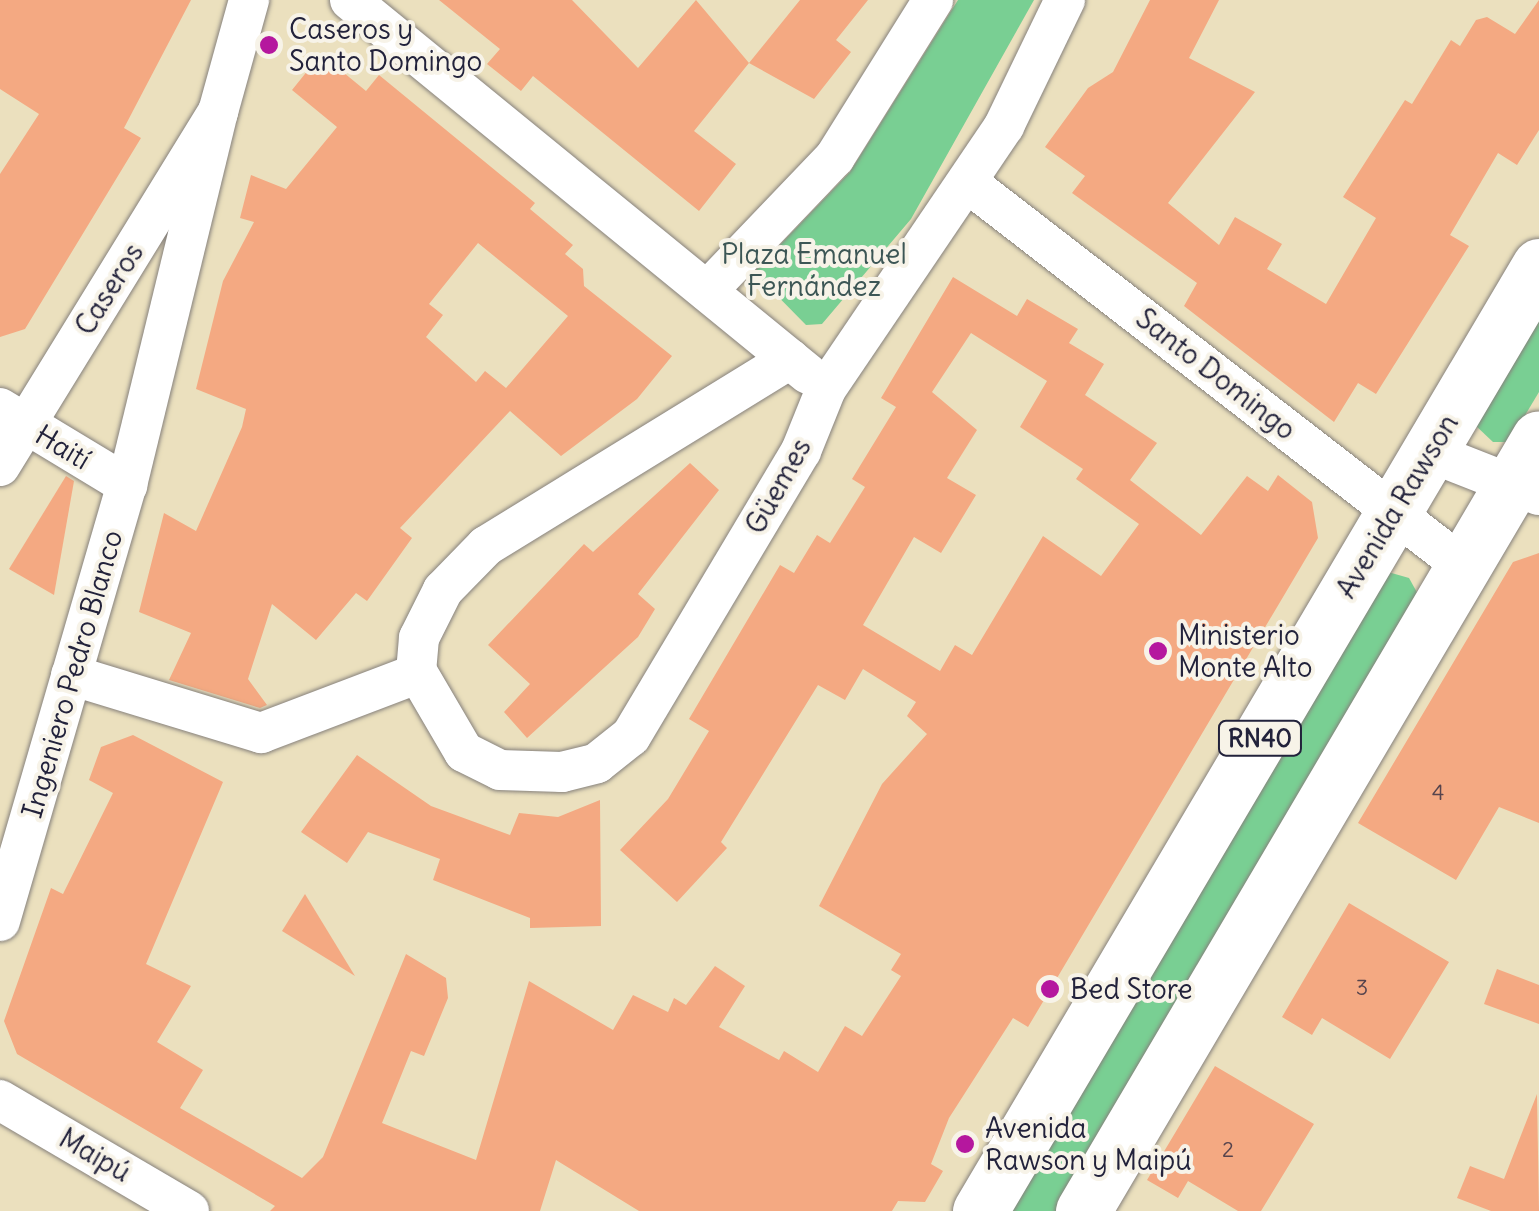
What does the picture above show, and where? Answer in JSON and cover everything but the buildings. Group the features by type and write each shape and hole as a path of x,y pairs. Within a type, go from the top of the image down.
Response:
{"main road":[{"name":"Avenida Rawson","path":"980,1211 1539,266"},
{"name":"RN40","path":"1083,1211 1464,566 1525,490 1539,438"}],"street":[{"name":"Caseros","path":"127,486 249,0"},
{"path":"350,0 826,390"},
{"path":"706,291 835,157 933,0"},
{"name":"Güemes","path":"416,674 438,722 478,762 540,774 598,763 632,736 801,451 826,390 968,184 1065,0"},
{"name":"Caseros","path":"0,466 13,416 218,112"},
{"name":"Santo Domingo","path":"968,184 1464,566"},
{"path":"71,676 261,733 416,674 424,623 474,555 790,360"},
{"name":"Haití","path":"13,416 127,486"},
{"path":"1428,452 1525,490"},
{"name":"Ingeniero Pedro Blanco","path":"0,921 127,486"},
{"name":"Maipú","path":"0,1100 190,1211"}],"green space":[{"name":"Plaza Emanuel Fernández","path":"958,0 1034,0 911,219 822,324 806,325 754,272 850,172"},
{"path":"1539,311 1539,392 1509,442 1493,442 1475,425"},
{"path":"1388,572 1409,578 1419,596 1056,1211 1007,1211"}],"place":[{"name":"Caseros y Santo Domingo","path":"269,45"},
{"name":"Ministerio Monte Alto","path":"1158,651"},
{"name":"Bed Store","path":"1050,989"},
{"name":"Avenida Rawson y Maipú","path":"965,1144"}]}
